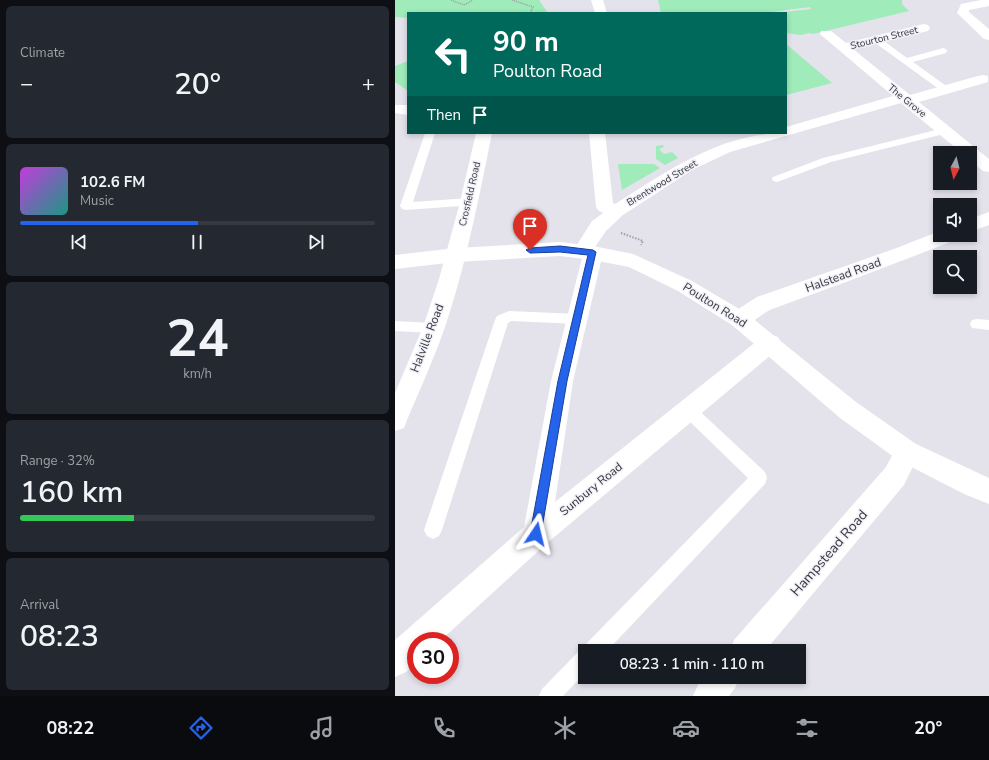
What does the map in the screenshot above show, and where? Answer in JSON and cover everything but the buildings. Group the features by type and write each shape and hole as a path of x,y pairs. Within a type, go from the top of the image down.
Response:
{"street":[{"path":"597,0 601,12"},
{"path":"989,2 965,7 963,13 989,36"},
{"name":"Stourton Street","path":"843,48 924,28"},
{"name":"The Grove","path":"826,34 989,167"},
{"path":"787,132 983,79"},
{"path":"395,109 407,110"},
{"name":"Crosfield Road","path":"456,255 484,134"},
{"path":"597,134 605,207 617,211"},
{"name":"Brentwood Street","path":"536,534 562,381 577,318 589,240 599,226 617,211 686,166 724,148 772,134"},
{"path":"977,223 989,218"},
{"name":"Halstead Road","path":"739,318 764,303 933,241"},
{"name":"Poulton Road","path":"395,262 456,255 560,249 588,252 633,261 685,286 739,318 848,410 907,452 973,485 989,491"},
{"name":"Halville Road","path":"395,420 433,328 456,255"},
{"name":"Sunbury Road","path":"428,632 536,534 770,343"},
{"name":"Hampstead Road","path":"751,644 895,476 907,452"},
{"name":"Sunbury Road","path":"395,661 407,651"},
{"path":"709,696 718,684"}],"lane":[{"path":"877,40 946,90"},
{"path":"906,61 943,51"},
{"path":"777,179 827,160 944,131"},
{"path":"430,134 406,206 469,202"},
{"path":"433,530 502,320 509,316 577,318"},
{"path":"395,326 433,328"},
{"path":"600,644 759,478 688,410"},
{"path":"549,696 578,666"}],"path":[{"path":"451,0 464,5 473,0"},
{"path":"512,0 533,7 530,12"}],"green space":[{"path":"395,0 539,0 547,12 407,12 407,18 395,17"},
{"path":"658,0 902,0 902,4 909,11 813,34 809,33 801,35 787,33 787,12 785,12 811,9 810,7 771,12 661,12"},
{"path":"787,45 832,83 787,95"},
{"path":"407,61 407,90 395,82 395,66"},
{"path":"663,145 664,147 659,149 664,154 672,152 678,158 665,165 656,159 656,146"},
{"path":"618,164 654,164 660,168 622,190"}],"route":[{"path":"530,250 560,249 593,252 562,381 536,534"}]}
